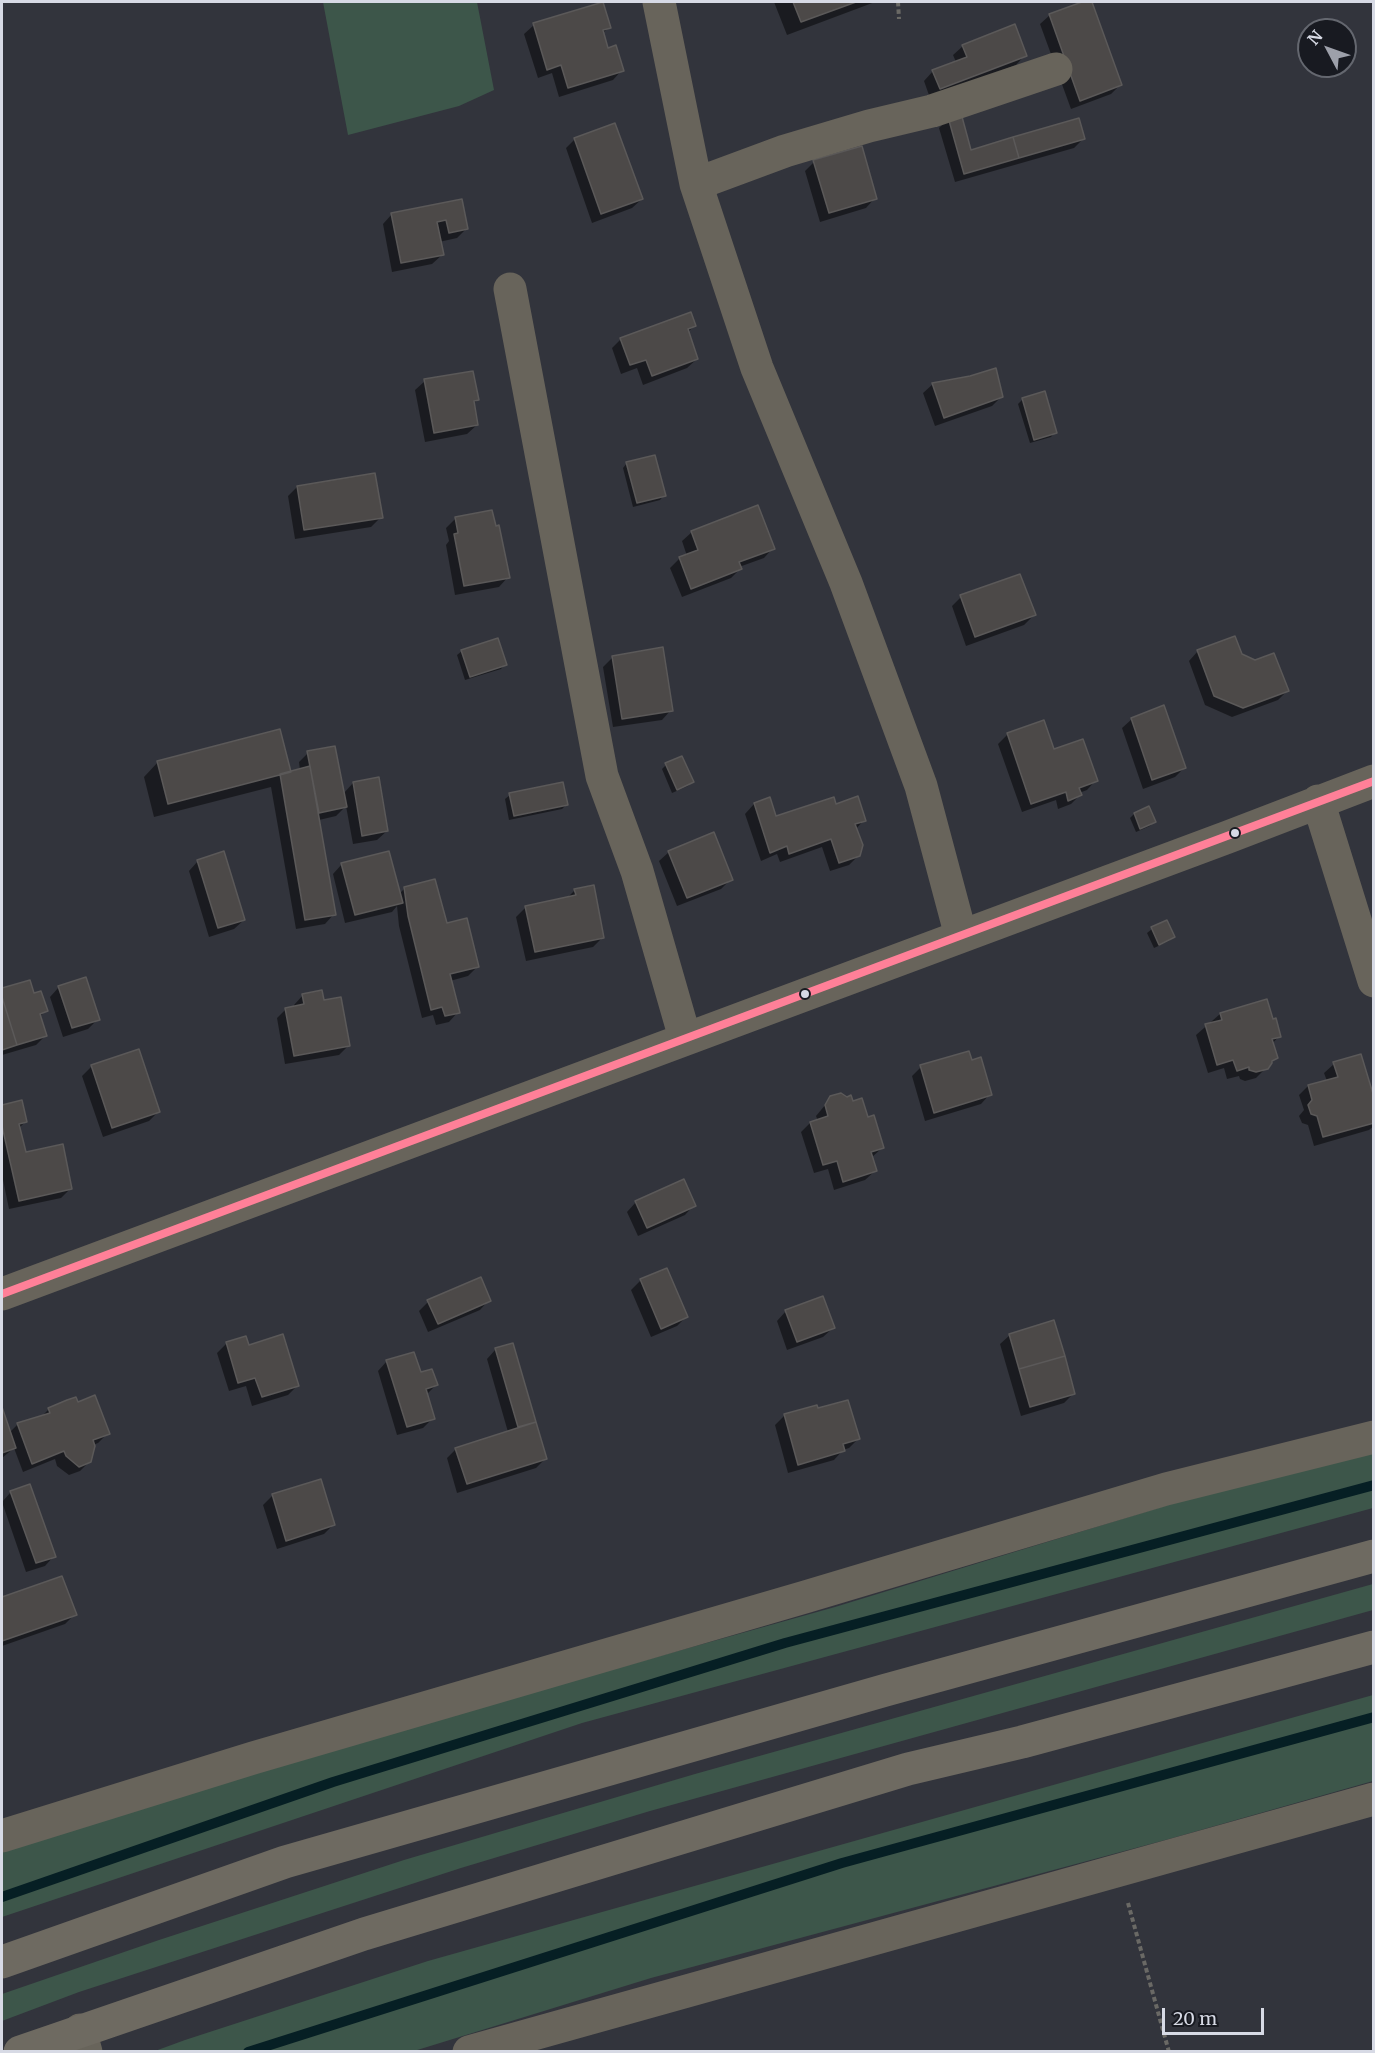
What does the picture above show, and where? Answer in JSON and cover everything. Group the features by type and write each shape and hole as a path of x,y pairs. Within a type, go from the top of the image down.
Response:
{"highway":[{"path":"2,1962 285,1862 886,1690 1374,1556"},
{"path":"20,2052 83,2041 364,1934 909,1769 1022,1743 1374,1647"}],"street":[{"path":"658,2 696,184 757,368 846,583 921,786 961,936"},
{"path":"696,184 785,151 869,126 932,111 1056,69"},
{"path":"510,289 602,776 637,871 685,1038"},
{"path":"2,1294 1374,781"},
{"path":"1318,801 1374,981"},
{"path":"2,1836 253,1758 1166,1489 1374,1437"},
{"path":"469,2052 1374,1799"}],"path":[{"path":"898,2 899,19"},
{"path":"1120,1870 1169,2052"}],"green space":[{"path":"323,2 477,2 494,90 459,106 348,135"},
{"path":"1373,1446 1373,1508 582,1723 2,1917 2,1852 399,1729 835,1607 1259,1477"},
{"path":"1373,1584 1373,1610 650,1811 461,1868 79,1992 2,2021 2,1994 404,1860 695,1774"},
{"path":"1373,1695 1373,1781 1169,1839 651,1978 414,2051 155,2051 428,1961"}],"building":[{"path":"603,2 611,28 603,30 608,48 616,45 624,71 568,88 561,65 547,70 533,23"},
{"path":"793,2 856,2 801,22"},
{"path":"1082,2 1092,2 1122,85 1080,101 1049,14"},
{"path":"1015,24 1027,56 940,89 932,70 967,57 962,45"},
{"path":"961,113 971,150 1013,137 1019,158 964,174 948,117"},
{"path":"1079,118 1085,139 1019,158 1013,137"},
{"path":"615,123 643,199 601,214 574,138"},
{"path":"862,146 877,199 829,213 813,160"},
{"path":"462,199 468,229 449,233 446,220 437,222 444,255 401,263 391,213"},
{"path":"691,312 696,326 688,329 698,359 652,376 646,360 630,365 620,338"},
{"path":"996,368 1003,397 944,418 932,383 970,376"},
{"path":"473,371 479,400 474,401 478,425 434,433 424,379"},
{"path":"1045,391 1057,433 1034,440 1022,398"},
{"path":"655,455 666,496 637,503 626,462"},
{"path":"375,473 383,518 304,530 297,486"},
{"path":"758,505 775,549 739,562 742,569 691,589 679,557 698,550 691,531"},
{"path":"492,510 496,526 499,525 510,578 464,586 454,534 458,533 455,517"},
{"path":"1020,574 1036,615 975,637 960,595"},
{"path":"1235,636 1242,654 1255,660 1274,653 1289,691 1243,708 1214,696 1197,650"},
{"path":"498,638 507,665 470,677 461,650"},
{"path":"663,647 673,711 622,719 612,656"},
{"path":"1164,705 1186,768 1152,780 1131,718"},
{"path":"1044,720 1054,749 1083,739 1098,781 1079,788 1082,795 1068,801 1066,792 1031,804 1007,733"},
{"path":"280,729 291,772 168,804 157,761"},
{"path":"335,746 347,807 319,813 307,751"},
{"path":"682,756 694,782 677,790 665,763"},
{"path":"310,766 336,915 305,920 280,774"},
{"path":"379,777 388,831 362,836 353,782"},
{"path":"563,782 568,805 514,816 509,793"},
{"path":"858,796 866,821 855,824 863,845 860,856 839,863 831,839 789,854 787,846 770,853 754,803 770,797 776,816 834,797 836,804"},
{"path":"1149,806 1156,822 1140,829 1134,813"},
{"path":"714,832 733,880 687,898 668,851"},
{"path":"224,851 245,920 218,928 197,860"},
{"path":"389,851 403,903 355,915 341,863"},
{"path":"435,879 447,923 467,918 479,967 450,974 460,1013 445,1016 442,1007 431,1010 408,916 404,887"},
{"path":"594,885 604,938 535,952 525,906 576,895 574,889"},
{"path":"1167,920 1175,937 1159,945 1151,927"},
{"path":"86,977 100,1020 72,1028 58,986"},
{"path":"30,980 34,993 41,991 48,1011 40,1014 47,1036 17,1045 2,997 2,988"},
{"path":"322,990 324,1000 341,997 350,1046 294,1056 285,1008 304,1004 302,994"},
{"path":"2,997 17,1045 2,1050"},
{"path":"1267,999 1273,1019 1276,1018 1281,1037 1272,1039 1278,1058 1272,1061 1268,1069 1256,1072 1249,1070 1249,1067 1237,1071 1233,1060 1217,1065 1205,1024 1222,1020 1220,1013"},
{"path":"139,1049 160,1112 112,1128 91,1065"},
{"path":"969,1051 972,1060 981,1057 992,1095 934,1113 920,1065"},
{"path":"1361,1054 1374,1097 1374,1123 1323,1137 1317,1116 1311,1114 1308,1105 1312,1100 1308,1085 1338,1077 1333,1062"},
{"path":"841,1093 847,1097 851,1095 853,1101 862,1098 868,1117 874,1115 884,1148 871,1152 877,1171 843,1182 837,1161 823,1165 810,1122 828,1116 825,1105 830,1096"},
{"path":"22,1100 27,1122 19,1124 26,1152 63,1144 72,1189 19,1201 2,1126 2,1105"},
{"path":"684,1179 696,1206 647,1228 635,1201"},
{"path":"667,1268 688,1317 661,1329 640,1279"},
{"path":"481,1277 491,1301 438,1324 427,1300"},
{"path":"823,1296 835,1328 797,1342 785,1310"},
{"path":"1054,1320 1065,1356 1019,1369 1009,1334"},
{"path":"283,1334 299,1386 262,1397 255,1378 238,1383 226,1342 246,1336 249,1345"},
{"path":"513,1343 536,1422 518,1427 495,1348"},
{"path":"414,1352 421,1372 432,1369 438,1385 426,1389 435,1419 407,1427 386,1360"},
{"path":"1065,1356 1075,1394 1030,1407 1019,1369"},
{"path":"95,1395 110,1434 93,1440 95,1446 91,1462 79,1467 66,1456 64,1451 32,1464 17,1423 50,1413 48,1408 67,1400 76,1397 78,1402"},
{"path":"848,1400 860,1439 843,1444 845,1451 798,1465 784,1414"},
{"path":"2,1407 16,1448 2,1453"},
{"path":"536,1422 547,1459 467,1484 455,1448"},
{"path":"321,1479 335,1525 286,1541 272,1494"},
{"path":"30,1484 56,1557 36,1563 10,1491"},
{"path":"62,1576 77,1615 2,1641 2,1597"}],"waterway":[{"path":"2,1897 333,1782 785,1643 1374,1485"},
{"path":"248,2052 842,1863 1374,1717"}],"transit line":[{"path":"2,1294 1374,781"}]}
